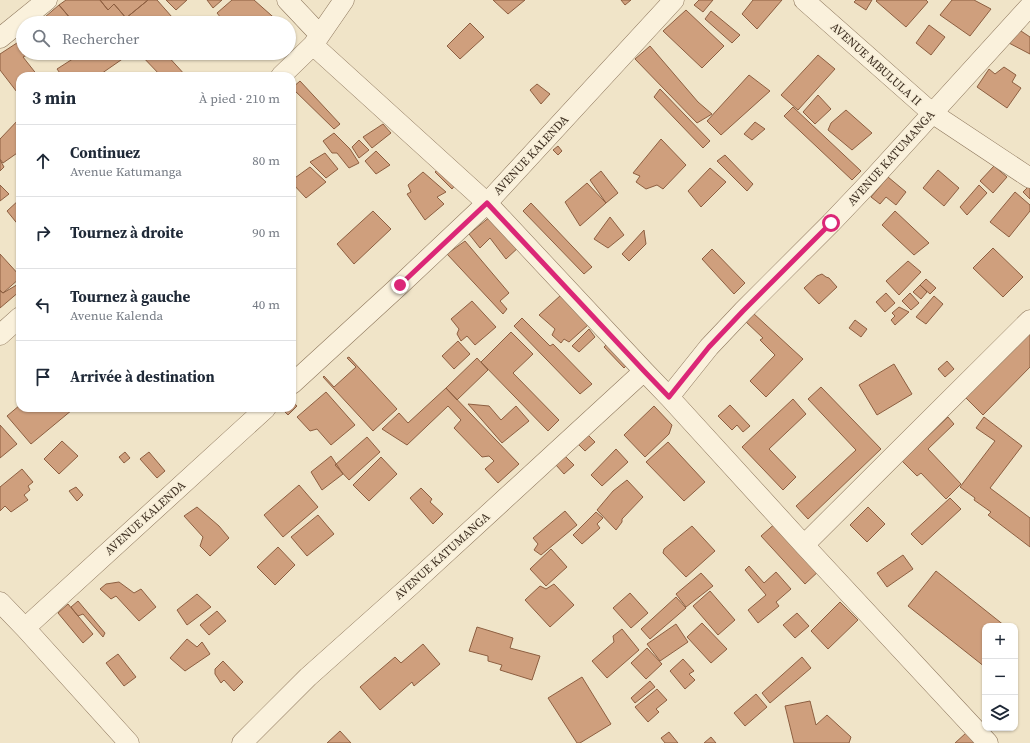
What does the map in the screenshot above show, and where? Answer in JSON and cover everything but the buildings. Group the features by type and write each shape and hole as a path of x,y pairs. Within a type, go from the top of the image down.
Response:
{"street":[{"path":"27,16 47,0"},
{"path":"287,0 316,40 487,203 669,397 988,743"},
{"path":"285,72 316,40 344,0"},
{"name":"AVENUE KALENDA","path":"296,380 487,203 674,0"},
{"name":"AVENUE MBULULA II","path":"804,0 932,113 1030,178"},
{"name":"AVENUE KATUMANGA","path":"669,397 709,347 869,183 1030,6"},
{"path":"0,38 16,25"},
{"path":"804,545 1030,320"},
{"path":"0,335 16,321"},
{"name":"AVENUE KATUMANGA","path":"242,743 308,677 410,586 644,371"},
{"name":"AVENUE KALENDA","path":"25,628 262,412"},
{"path":"0,602 129,743"}],"route":[{"path":"400,285 487,203 669,397 709,347 831,223"}]}
